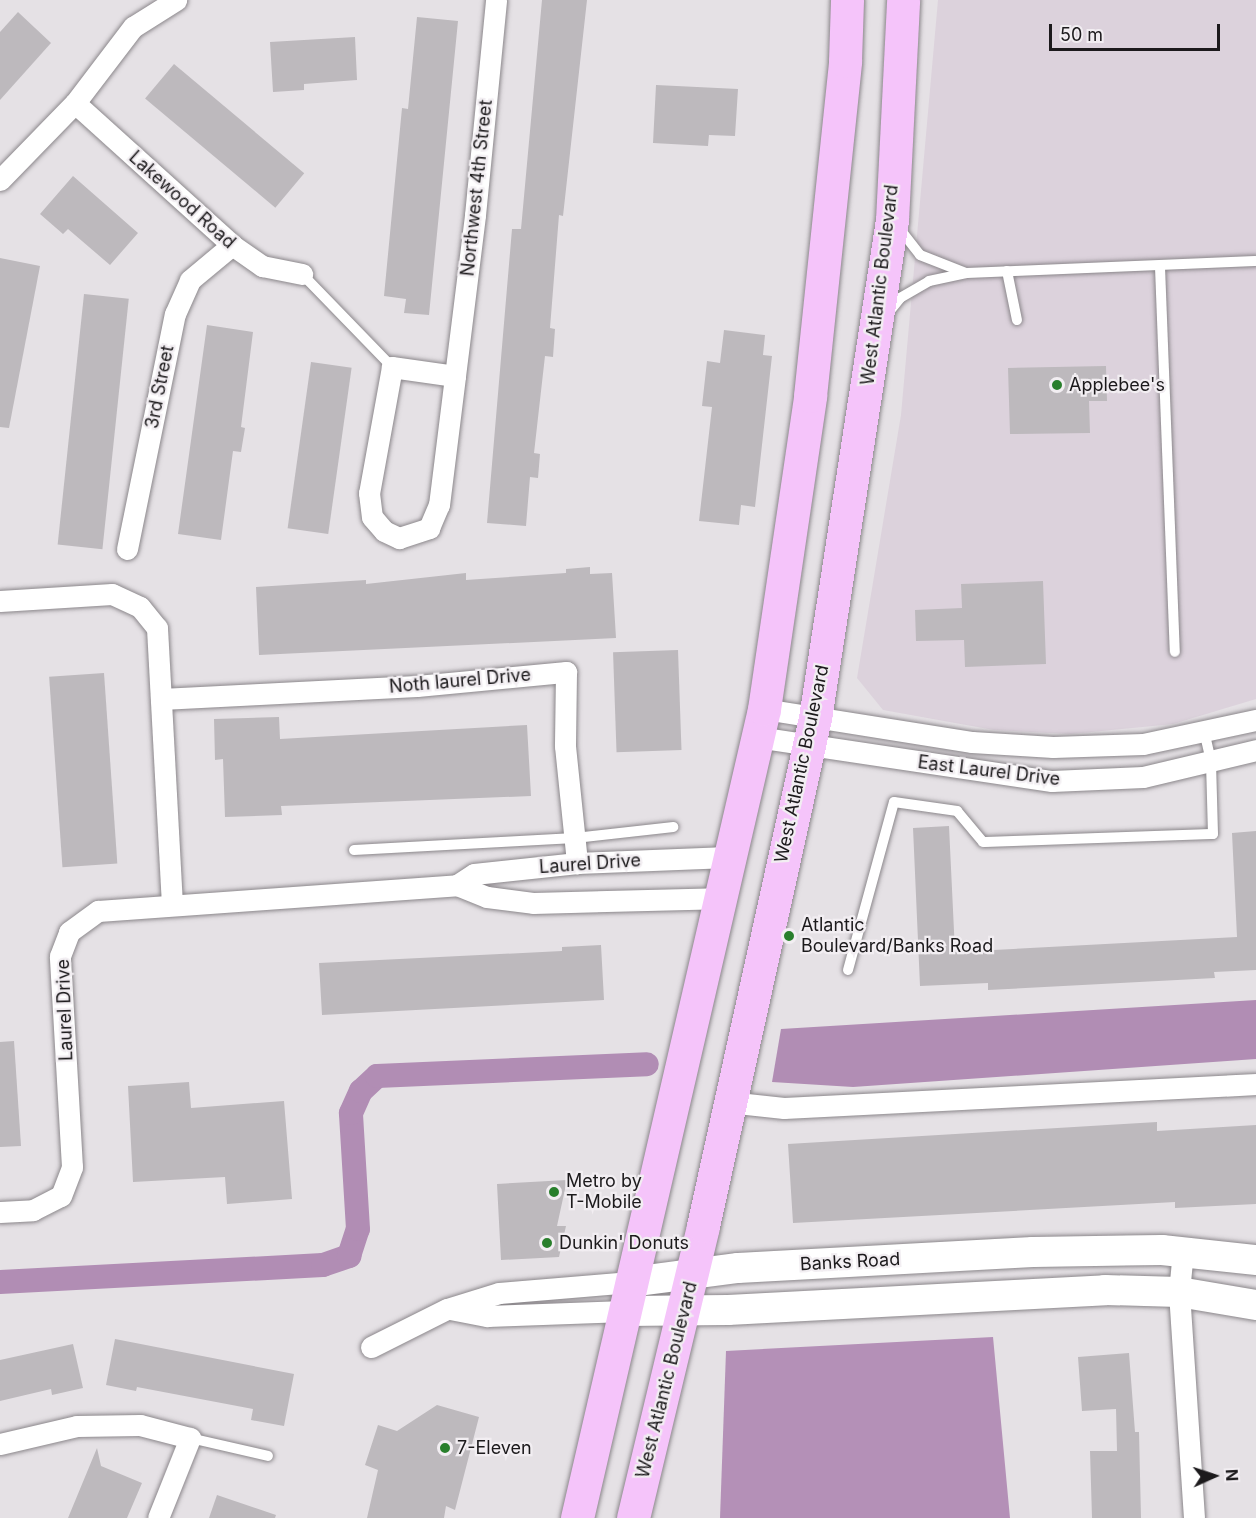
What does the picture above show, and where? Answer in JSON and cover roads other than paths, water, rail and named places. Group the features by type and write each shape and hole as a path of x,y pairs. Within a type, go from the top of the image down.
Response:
{"main road":[{"path":"577,1518 718,898 761,723 810,396 845,61 848,0"},
{"name":"West Atlantic Boulevard","path":"633,1518 692,1274 728,1102 812,732 892,220 903,0"}],"street":[{"path":"0,180 75,104 133,27 176,0"},
{"name":"Northwest 4th Street","path":"393,367 369,493 372,517 384,531 399,538 429,528 440,505 496,0"},
{"name":"Lakewood Road","path":"75,104 232,245 262,266 302,274"},
{"name":"3rd Street","path":"128,549 175,314 190,280 232,245"},
{"path":"393,367 455,376"},
{"path":"0,601 112,594 140,607 157,628 172,904"},
{"name":"Noth laurel Drive","path":"161,699 417,686 566,672 565,746 577,863"},
{"name":"East Laurel Drive","path":"761,723 812,732 1053,747 1143,744 1256,720"},
{"name":"East Laurel Drive","path":"761,723 1052,781 1143,777 1256,750"},
{"name":"Laurel Drive","path":"457,885 474,874 577,863 728,856"},
{"name":"Laurel Drive","path":"0,1212 33,1210 61,1196 72,1167 60,956 69,932 98,911 457,885 487,897 533,903 718,898"},
{"path":"728,1102 784,1108 1256,1084"},
{"path":"1183,1251 1179,1292 1194,1518"},
{"name":"Banks Road","path":"447,1309 487,1316 628,1296 692,1274 738,1268 1033,1252 1183,1251 1256,1260"},
{"name":"Banks Road","path":"371,1347 447,1309 498,1293 628,1296 683,1310 1083,1291 1179,1292 1256,1305"},
{"path":"0,1444 77,1426 140,1425 190,1438 158,1518"}],"lane":[{"path":"892,220 920,255 966,273"},
{"path":"876,327 900,298 916,288 929,281 966,273 1160,267 1256,261"},
{"path":"1160,267 1175,652"},
{"path":"1007,271 1017,320"},
{"path":"302,274 393,367"},
{"path":"848,970 894,802 957,812 983,842 1213,834 1210,761 1204,731"},
{"path":"354,850 575,838 673,827"},
{"path":"190,1438 268,1456"}],"waterway":[{"path":"0,1282 323,1265 349,1256 358,1229 351,1113 361,1091 377,1076 647,1064"}],"place":[{"name":"Applebee's","path":"1057,385"},
{"name":"Atlantic Boulevard/Banks Road","path":"789,936"},
{"name":"Metro by T-Mobile","path":"554,1192"},
{"name":"Dunkin' Donuts","path":"547,1243"},
{"name":"7-Eleven","path":"445,1448"}]}
